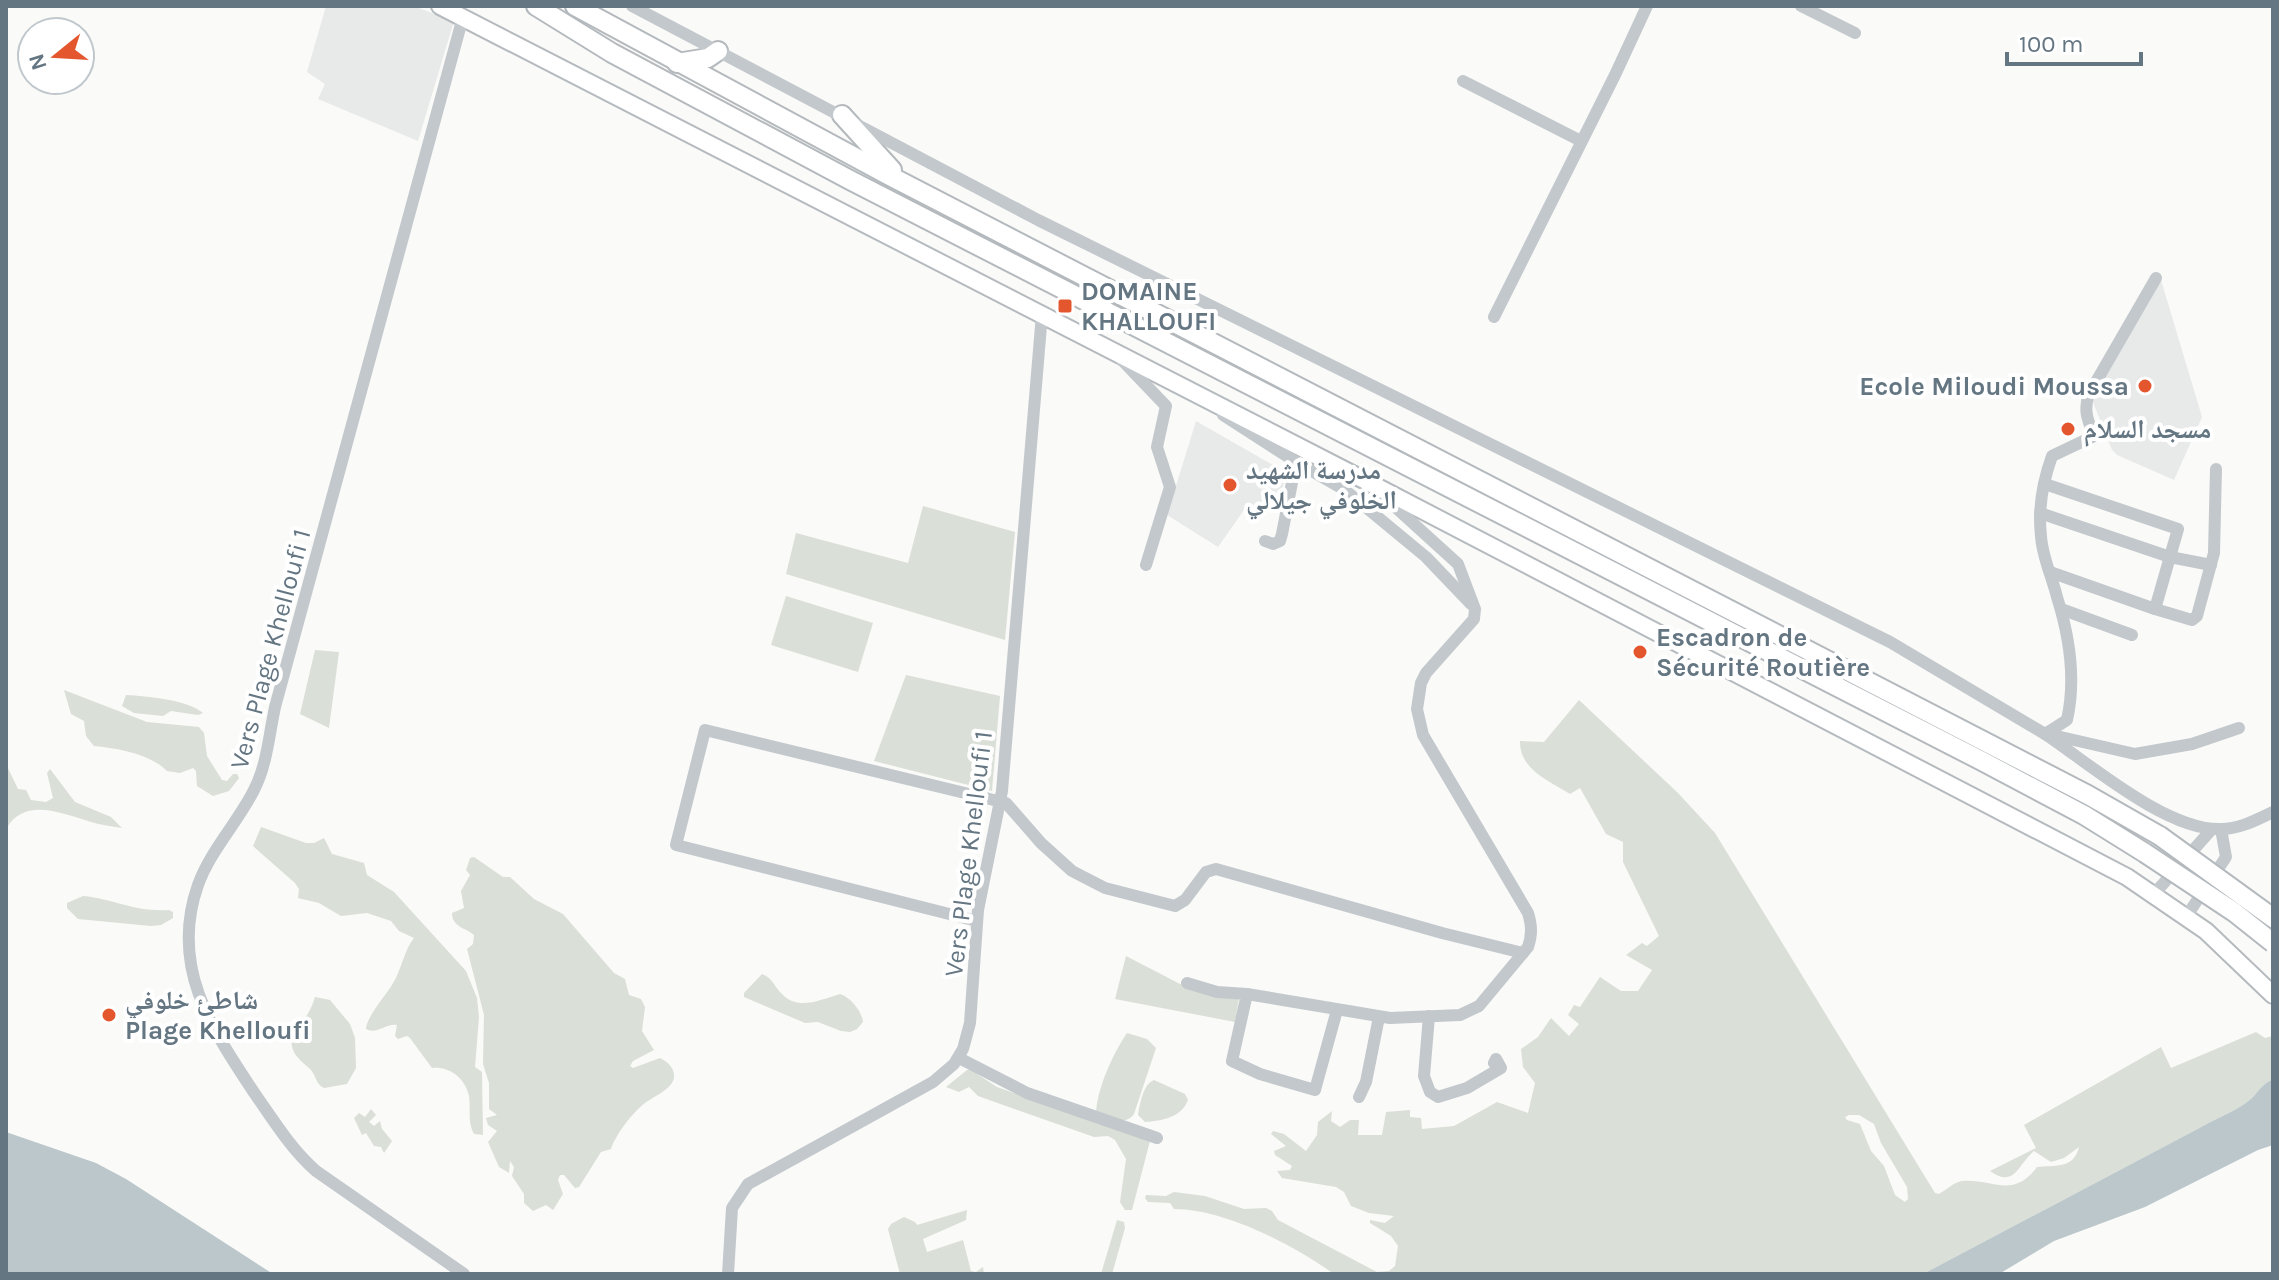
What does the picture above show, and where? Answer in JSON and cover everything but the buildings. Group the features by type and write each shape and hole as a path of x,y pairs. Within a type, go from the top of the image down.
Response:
{"highway":[{"path":"536,6 612,53 850,180 2084,815 2234,912 2273,943"},
{"path":"575,6 906,184 2073,787 2160,836 2273,918"},
{"path":"677,63 708,58 718,51"},
{"path":"842,115 906,184"}],"main road":[{"path":"440,6 2107,866 2186,917 2222,945 2273,995"}],"street":[{"path":"632,6 1066,234 1890,642 2045,734 2163,815 2216,829 2246,825 2273,812"},
{"path":"1494,317 1647,6"},
{"path":"1801,6 1855,33"},
{"name":"Vers Plage Khelloufi 1","path":"463,17 275,707 262,772 251,797 200,878 189,932 196,986 211,1026 297,1152 316,1171 464,1274"},
{"path":"1463,81 1581,141"},
{"path":"2045,734 2067,720 2071,703 2067,633 2041,538 2040,513 2045,484 2052,456 2094,436 2086,416 2085,405 2089,394 2156,278"},
{"name":"Vers Plage Khelloufi 1","path":"959,1058 970,1023 977,921 1000,802 1042,314"},
{"path":"1113,351 1166,406 1157,447 1170,487 1146,565"},
{"path":"1177,385 1345,490 1426,557 1475,609"},
{"path":"1265,541 1273,544 1280,541 1296,462"},
{"path":"2050,572 2192,620 2197,616 2214,553 2216,469"},
{"path":"1187,983 1217,992 1247,994 1379,1017 1460,1015 1479,1006 1523,953 1532,931 1528,913 1430,750 1418,718 1421,683 1426,673 1474,619 1475,609 1458,564 1417,524 1364,480"},
{"path":"2045,484 2178,529 2155,609"},
{"path":"2040,513 2170,557 2211,565"},
{"path":"1387,525 1417,524"},
{"path":"2061,609 2132,635"},
{"path":"2045,734 2135,754 2192,744 2239,728"},
{"path":"977,921 676,845 705,730 1000,802 1011,807 1041,843 1072,871 1105,888 1175,906 1185,900 1206,872 1216,869 1523,953"},
{"path":"2154,894 2216,829"},
{"path":"2186,917 2226,857 2216,829"},
{"path":"1247,994 1232,1061 1260,1074 1315,1090 1337,1010"},
{"path":"1429,1016 1424,1076 1430,1092 1438,1097 1467,1088 1501,1068 1496,1059 1494,1063"},
{"path":"1359,1097 1366,1082 1379,1017"},
{"path":"728,1274 732,1208 748,1184 923,1088 959,1058 1027,1093 1157,1138"}],"shaded area":[{"path":"326,6 413,6 454,21 418,141 318,99 325,84 307,72"},
{"name":"Ecole Miloudi Moussa","path":"2161,280 2202,417 2174,480 2112,450 2091,397"},
{"name":"مدرسة الشهيد الخلوفي جيلالي","path":"1196,421 1287,473 1281,493 1266,507 1244,510 1218,547 1167,515"},
{"path":"923,506 1015,532 1005,640 786,574 796,533 908,563"},
{"path":"786,596 873,623 858,672 771,645"},
{"path":"315,650 339,652 329,728 300,714"},
{"path":"906,675 1000,696 992,791 874,761"},
{"path":"64,690 147,722 199,727 204,733 207,756 222,780 227,781 233,774 239,778 229,791 213,796 197,786 193,768 180,773 167,771 143,756 94,746 86,736 84,721 71,714"},
{"path":"126,695 177,702 203,713 171,711 163,716 134,713 122,706"},
{"path":"1579,700 1678,793 1715,833 1935,1193 1939,1194 1962,1181 2011,1185 2028,1177 2037,1167 2057,1166 2073,1159 2079,1147 2064,1158 2051,1162 2034,1151 2011,1176 1998,1176 1990,1171 2036,1148 2024,1125 2161,1047 2171,1068 2256,1032 2265,1038 2273,1036 2273,1079 2236,1109 1923,1274 1334,1274 1279,1241 1236,1222 1215,1215 1174,1209 1170,1203 1148,1202 1146,1195 1166,1196 1174,1192 1205,1196 1244,1209 1266,1208 1278,1220 1377,1272 1389,1271 1395,1266 1398,1246 1391,1236 1370,1220 1385,1223 1394,1216 1369,1213 1351,1206 1344,1192 1336,1187 1282,1178 1277,1171 1290,1170 1292,1166 1275,1155 1274,1151 1286,1146 1271,1134 1273,1131 1284,1134 1306,1151 1317,1135 1318,1122 1332,1111 1331,1121 1340,1127 1350,1120 1359,1120 1358,1135 1382,1135 1386,1112 1410,1110 1410,1117 1421,1118 1422,1129 1454,1126 1497,1102 1528,1113 1535,1083 1523,1067 1521,1049 1538,1037 1551,1018 1569,1036 1579,1024 1568,1015 1574,1005 1580,1007 1600,977 1621,991 1638,991 1652,970 1626,955 1642,943 1647,946 1659,936 1623,862 1623,842 1606,834 1580,788 1570,794 1537,773 1524,759 1520,741 1544,742","holes":["1859,1115 1874,1124 1881,1143 1907,1187 1908,1199 1905,1202 1895,1195 1884,1166 1871,1151 1860,1124 1845,1117"]},
{"path":"6,764 18,789 26,790 31,800 46,802 53,798 47,773 50,769 75,802 111,817 122,828 57,812 34,810 14,819 6,829"},
{"path":"261,827 306,843 324,838 332,854 364,863 367,875 394,892 466,971 477,998 479,1017 475,1067 482,1072 483,1135 474,1134 469,1096 460,1078 450,1071 432,1068 410,1038 398,1039 395,1036 397,1025 374,1031 366,1029 414,938 399,931 391,921 367,913 341,916 319,903 298,898 299,889 295,883 253,846"},
{"path":"474,857 503,877 510,877 534,899 563,914 614,973 625,979 629,995 641,999 645,1007 642,1031 654,1050 633,1061 630,1066 633,1068 660,1058 673,1071 670,1086 635,1112 611,1149 601,1152 579,1187 575,1188 564,1175 560,1175 558,1180 563,1194 553,1210 546,1205 533,1211 524,1203 524,1194 512,1176 514,1167 510,1161 509,1173 499,1167 488,1142 497,1131 488,1125 486,1118 497,1115 489,1109 489,1083 483,1064 484,1015 467,949 473,944 474,935 457,924 452,913 464,908 461,891 470,875 466,870 470,858"},
{"path":"83,896 145,909 169,910 173,912 173,918 161,925 151,926 78,919 67,908 67,903"},
{"path":"1126,956 1182,985 1239,998 1235,1022 1115,999"},
{"path":"762,974 794,1002 808,1003 840,994 858,1009 863,1022 850,1032 841,1031 818,1022 805,1023 744,997 744,993"},
{"path":"315,997 330,1000 350,1024 355,1038 356,1068 347,1084 324,1088 293,1049 294,1034 311,1009"},
{"path":"1127,1033 1147,1039 1156,1048 1134,1114 1121,1121 1096,1114 1099,1093 1107,1072"},
{"path":"967,1070 997,1087 1150,1141 1132,1210 1125,1210 1120,1202 1126,1159 1115,1140 1108,1136 1094,1137 978,1096 969,1087 959,1092 946,1087"},
{"path":"2273,1079 2273,1145 2145,1207 2054,1241 1999,1274 1923,1274 2236,1109"},
{"path":"1154,1080 1185,1094 1188,1100 1176,1114 1145,1122 1138,1115 1140,1105 1145,1090"},
{"path":"371,1109 376,1115 369,1122 374,1126 380,1121 382,1129 392,1141 384,1153 381,1147 374,1146 366,1133 362,1135 354,1118 359,1113 365,1117"},
{"path":"6,1132 96,1163 273,1274 6,1274"},
{"path":"967,1210 966,1220 923,1239 927,1252 963,1240 971,1271 976,1272 983,1267 984,1274 900,1274 888,1229 891,1224 904,1217 917,1225"},
{"path":"1117,1220 1124,1222 1125,1228 1112,1274 1101,1274"}],"place":[{"name":"DOMAINE KHALLOUFI","path":"1065,306"},
{"name":"Ecole Miloudi Moussa","path":"2145,386"},
{"name":"مسجد السلام","path":"2068,429"},
{"name":"مدرسة الشهيد الخلوفي جيلالي","path":"1230,485"},
{"name":"Escadron de Sécurité Routière","path":"1640,652"},
{"name":"شاطئ خلوفي Plage Khelloufi","path":"109,1015"}]}
